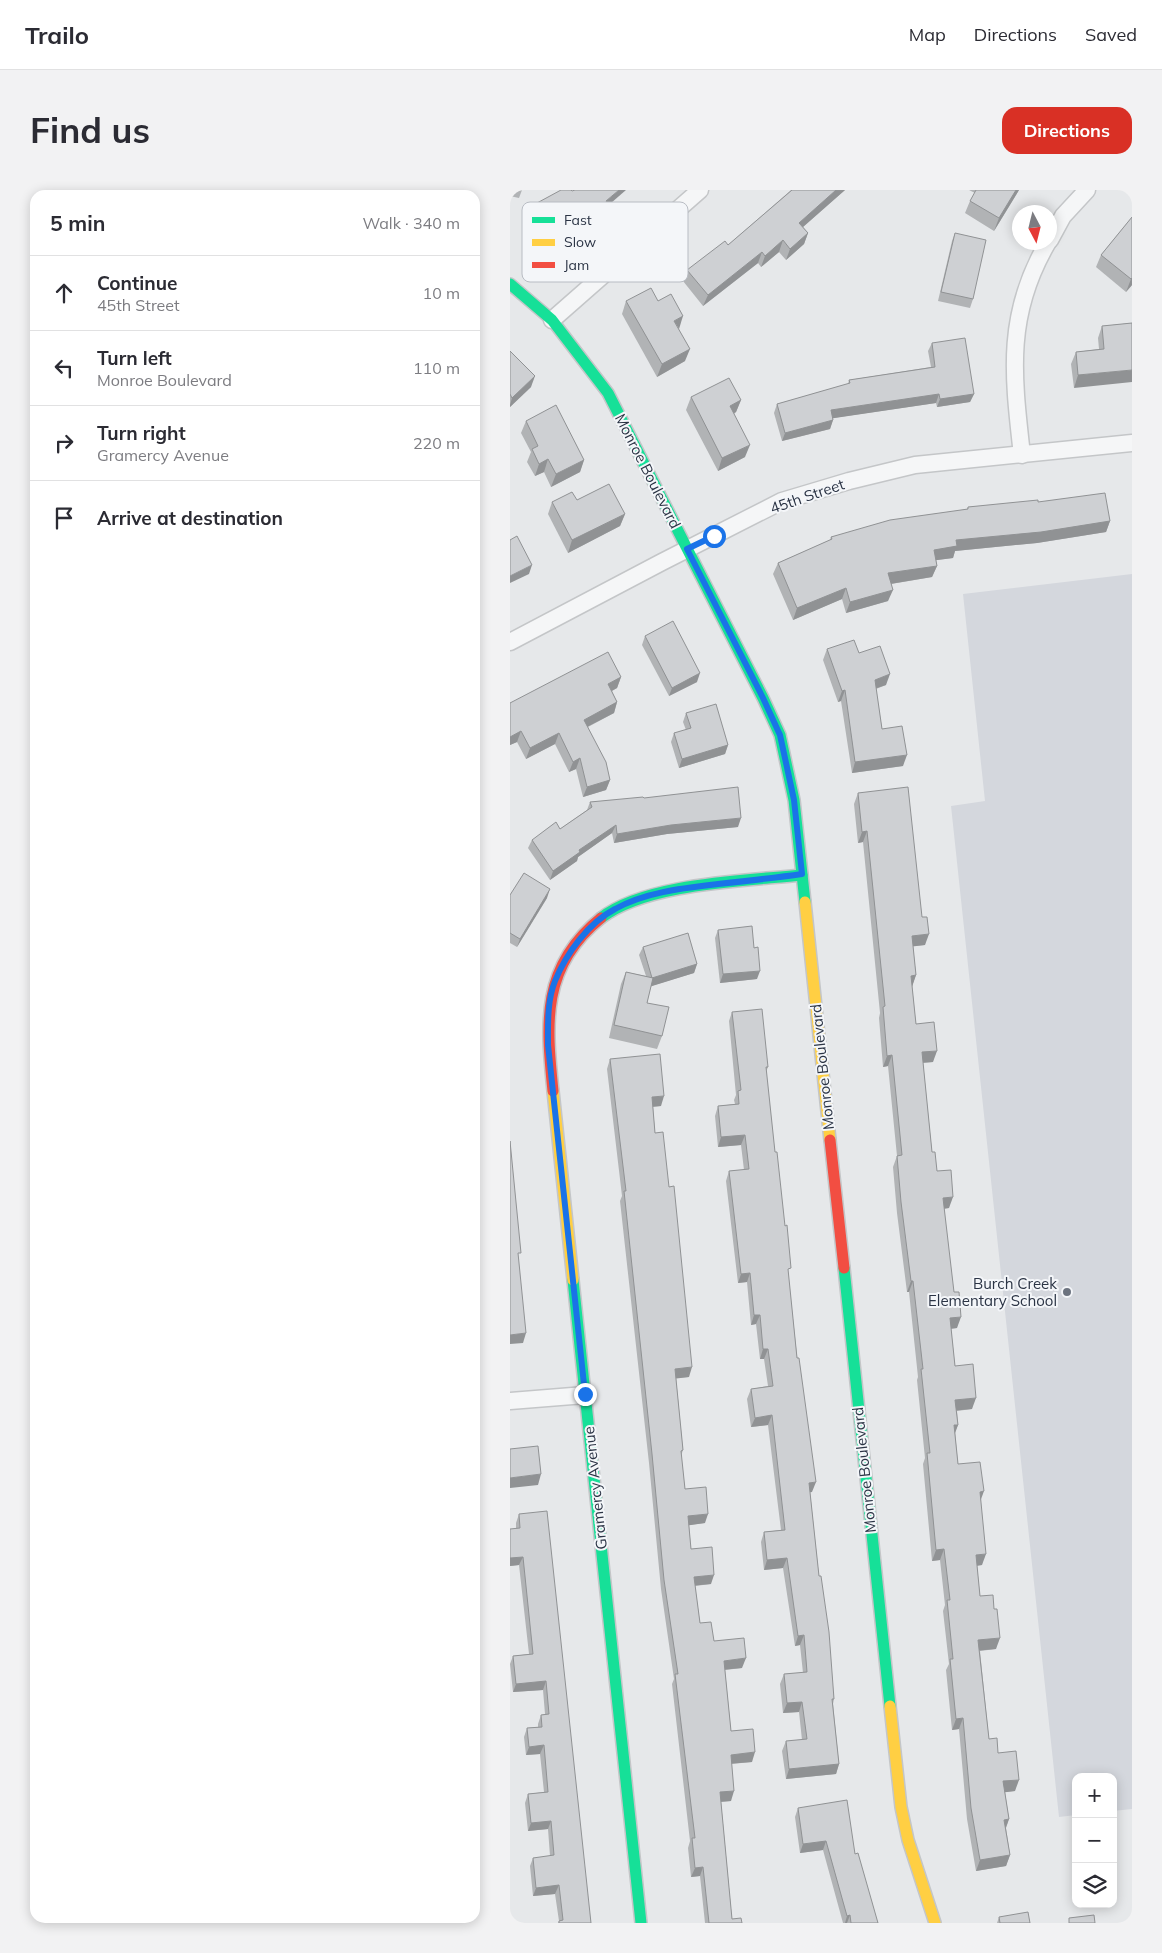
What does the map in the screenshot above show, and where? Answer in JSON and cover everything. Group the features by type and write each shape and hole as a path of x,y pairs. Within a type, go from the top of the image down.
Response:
{"street":[{"path":"686,202 700,190"},
{"path":"1057,228 1064,216 1087,190"},
{"path":"1022,454 1014,385 1014,345 1022,304 1032,272 1044,250"},
{"path":"552,320 595,282"},
{"name":"Monroe Boulevard","path":"510,284 552,320 608,393 780,735 794,800 900,1799 908,1840 935,1923"},
{"name":"45th Street","path":"510,642 782,501 850,481 915,465 1132,443"},
{"name":"Gramercy Avenue","path":"641,1923 548,1045 548,1010 554,982 575,946 590,928 614,909 648,896 684,888 802,874"},
{"path":"510,1401 585,1394"}],"shaded area":[{"name":"Burch Creek Elementary School","path":"1132,574 1132,1809 1117,1811 1117,1773 1072,1773 1072,1815 1059,1817 951,806 985,801 963,594"}],"building":[{"path":"561,190 619,190 607,202 539,202"},
{"path":"792,190 836,190 799,223 808,233 790,249 783,240 765,256 762,252 708,295 688,269 725,241 728,245"},
{"path":"976,190 1016,190 999,218 970,201"},
{"path":"1132,217 1132,278 1131,279 1101,255"},
{"path":"955,233 986,240 973,299 941,292"},
{"path":"651,288 658,301 671,294 683,316 674,321 690,349 662,364 626,301"},
{"path":"1132,323 1132,370 1078,375 1076,352 1104,349 1102,326"},
{"path":"965,338 974,394 940,399 939,394 831,410 833,420 785,433 777,404 850,383 849,380 935,367 932,343"},
{"path":"510,351 535,376 512,398 510,394"},
{"path":"729,378 741,400 730,406 750,445 722,458 691,397"},
{"path":"556,405 584,460 556,474 548,459 539,464 532,449 538,446 526,421"},
{"path":"609,484 625,514 572,540 552,502 572,492 577,500"},
{"path":"1105,493 1110,521 1041,532 956,540 957,546 934,550 937,566 888,573 893,590 850,602 846,588 797,608 778,563 832,539 831,537 890,520 968,509 968,507 1038,500 1038,502"},
{"path":"517,536 532,565 510,576 510,540"},
{"path":"673,621 700,673 672,688 645,636"},
{"path":"854,640 859,653 880,646 890,674 875,680 882,729 902,726 907,755 855,762 845,690 842,691 827,649"},
{"path":"608,652 621,677 608,684 617,702 584,720 606,762 610,780 587,787 580,758 573,762 559,733 530,748 521,731 510,737 510,703"},
{"path":"716,704 728,745 682,759 674,733 691,728 686,713"},
{"path":"738,787 741,818 671,825 617,834 616,825 579,850 580,852 553,871 532,840 556,822 560,829 592,807 590,802"},
{"path":"908,787 922,917 927,917 929,934 912,936 916,975 911,976 916,1024 934,1022 937,1051 922,1052 932,1152 935,1152 937,1171 951,1170 953,1197 943,1198 954,1292 959,1292 961,1317 950,1318 955,1366 973,1364 976,1398 955,1400 958,1425 954,1425 958,1464 980,1462 984,1491 980,1492 986,1554 976,1555 980,1596 993,1595 994,1609 997,1609 1000,1638 978,1640 989,1739 997,1738 998,1753 1016,1751 1019,1780 1003,1781 1009,1819 1004,1820 1010,1855 980,1860 971,1808 963,1718 956,1719 950,1659 953,1659 947,1600 950,1600 944,1549 936,1550 927,1453 930,1453 921,1369 923,1369 913,1281 911,1281 901,1202 897,1156 902,1155 892,1055 887,1056 883,1007 885,1006 867,831 862,832 858,793"},
{"path":"524,873 550,889 520,939 510,933 510,895"},
{"path":"752,926 754,948 758,947 760,971 723,974 718,930"},
{"path":"688,933 697,964 652,978 643,947"},
{"path":"626,972 653,978 647,1003 669,1007 662,1036 614,1025"},
{"path":"762,1009 775,1152 777,1152 785,1226 787,1225 791,1268 788,1269 797,1358 799,1358 816,1482 809,1483 819,1576 821,1576 829,1632 834,1699 832,1699 839,1764 789,1769 786,1741 807,1739 802,1702 787,1703 784,1674 807,1672 804,1635 798,1636 787,1558 767,1560 764,1532 785,1530 772,1415 755,1418 751,1389 773,1386 768,1349 763,1349 760,1315 754,1315 750,1273 741,1274 729,1171 749,1169 745,1135 721,1137 718,1106 739,1104 738,1091 741,1090 732,1012"},
{"path":"660,1054 664,1096 652,1097 655,1133 663,1132 669,1187 674,1186 692,1367 675,1369 683,1450 681,1451 685,1489 706,1487 708,1514 688,1516 691,1549 712,1547 714,1575 694,1577 700,1623 711,1622 714,1641 744,1638 746,1658 724,1661 731,1731 753,1729 755,1752 731,1755 734,1791 720,1792 732,1919 741,1918 742,1923 709,1923 703,1867 695,1868 692,1838 695,1838 675,1674 678,1674 664,1580 624,1191 626,1191 610,1059"},
{"path":"510,1141 521,1253 518,1253 526,1333 510,1335"},
{"path":"538,1446 541,1474 510,1478 510,1449"},
{"path":"547,1511 591,1923 559,1923 559,1921 563,1920 559,1885 536,1888 533,1858 554,1855 551,1821 531,1823 528,1794 548,1792 544,1745 529,1747 527,1728 542,1727 541,1715 549,1714 546,1681 516,1684 513,1656 533,1654 523,1557 510,1558 510,1529 520,1528 519,1514"},
{"path":"847,1800 855,1854 858,1853 878,1923 851,1923 850,1915 847,1916 826,1841 803,1844 798,1808"},
{"path":"1028,1912 1030,1923 1000,1923 999,1917"},
{"path":"1094,1915 1095,1923 1069,1923 1069,1918"}],"traffic: fast":[{"path":"510,284 552,320 608,393 763,698 780,735 794,800 805,902"},
{"path":"601,918 620,906 643,897 669,891 725,882 802,875"},
{"path":"844,1268 890,1706"},
{"path":"573,1280 641,1923"}],"traffic: slow":[{"path":"805,902 830,1140"},
{"path":"553,1091 573,1280"},
{"path":"890,1706 901,1807 908,1840 935,1923"}],"traffic: jam":[{"path":"553,1091 549,1042 549,1019 552,997 558,976 567,956 581,936 601,918"},
{"path":"830,1140 844,1268"}],"place":[{"name":"Burch Creek Elementary School","path":"1067,1292"}],"route":[{"path":"585,1394 548,1045 548,1010 554,982 570,952 590,928 614,909 648,896 684,888 802,874 794,800 780,735 687,549 714,536"}]}
